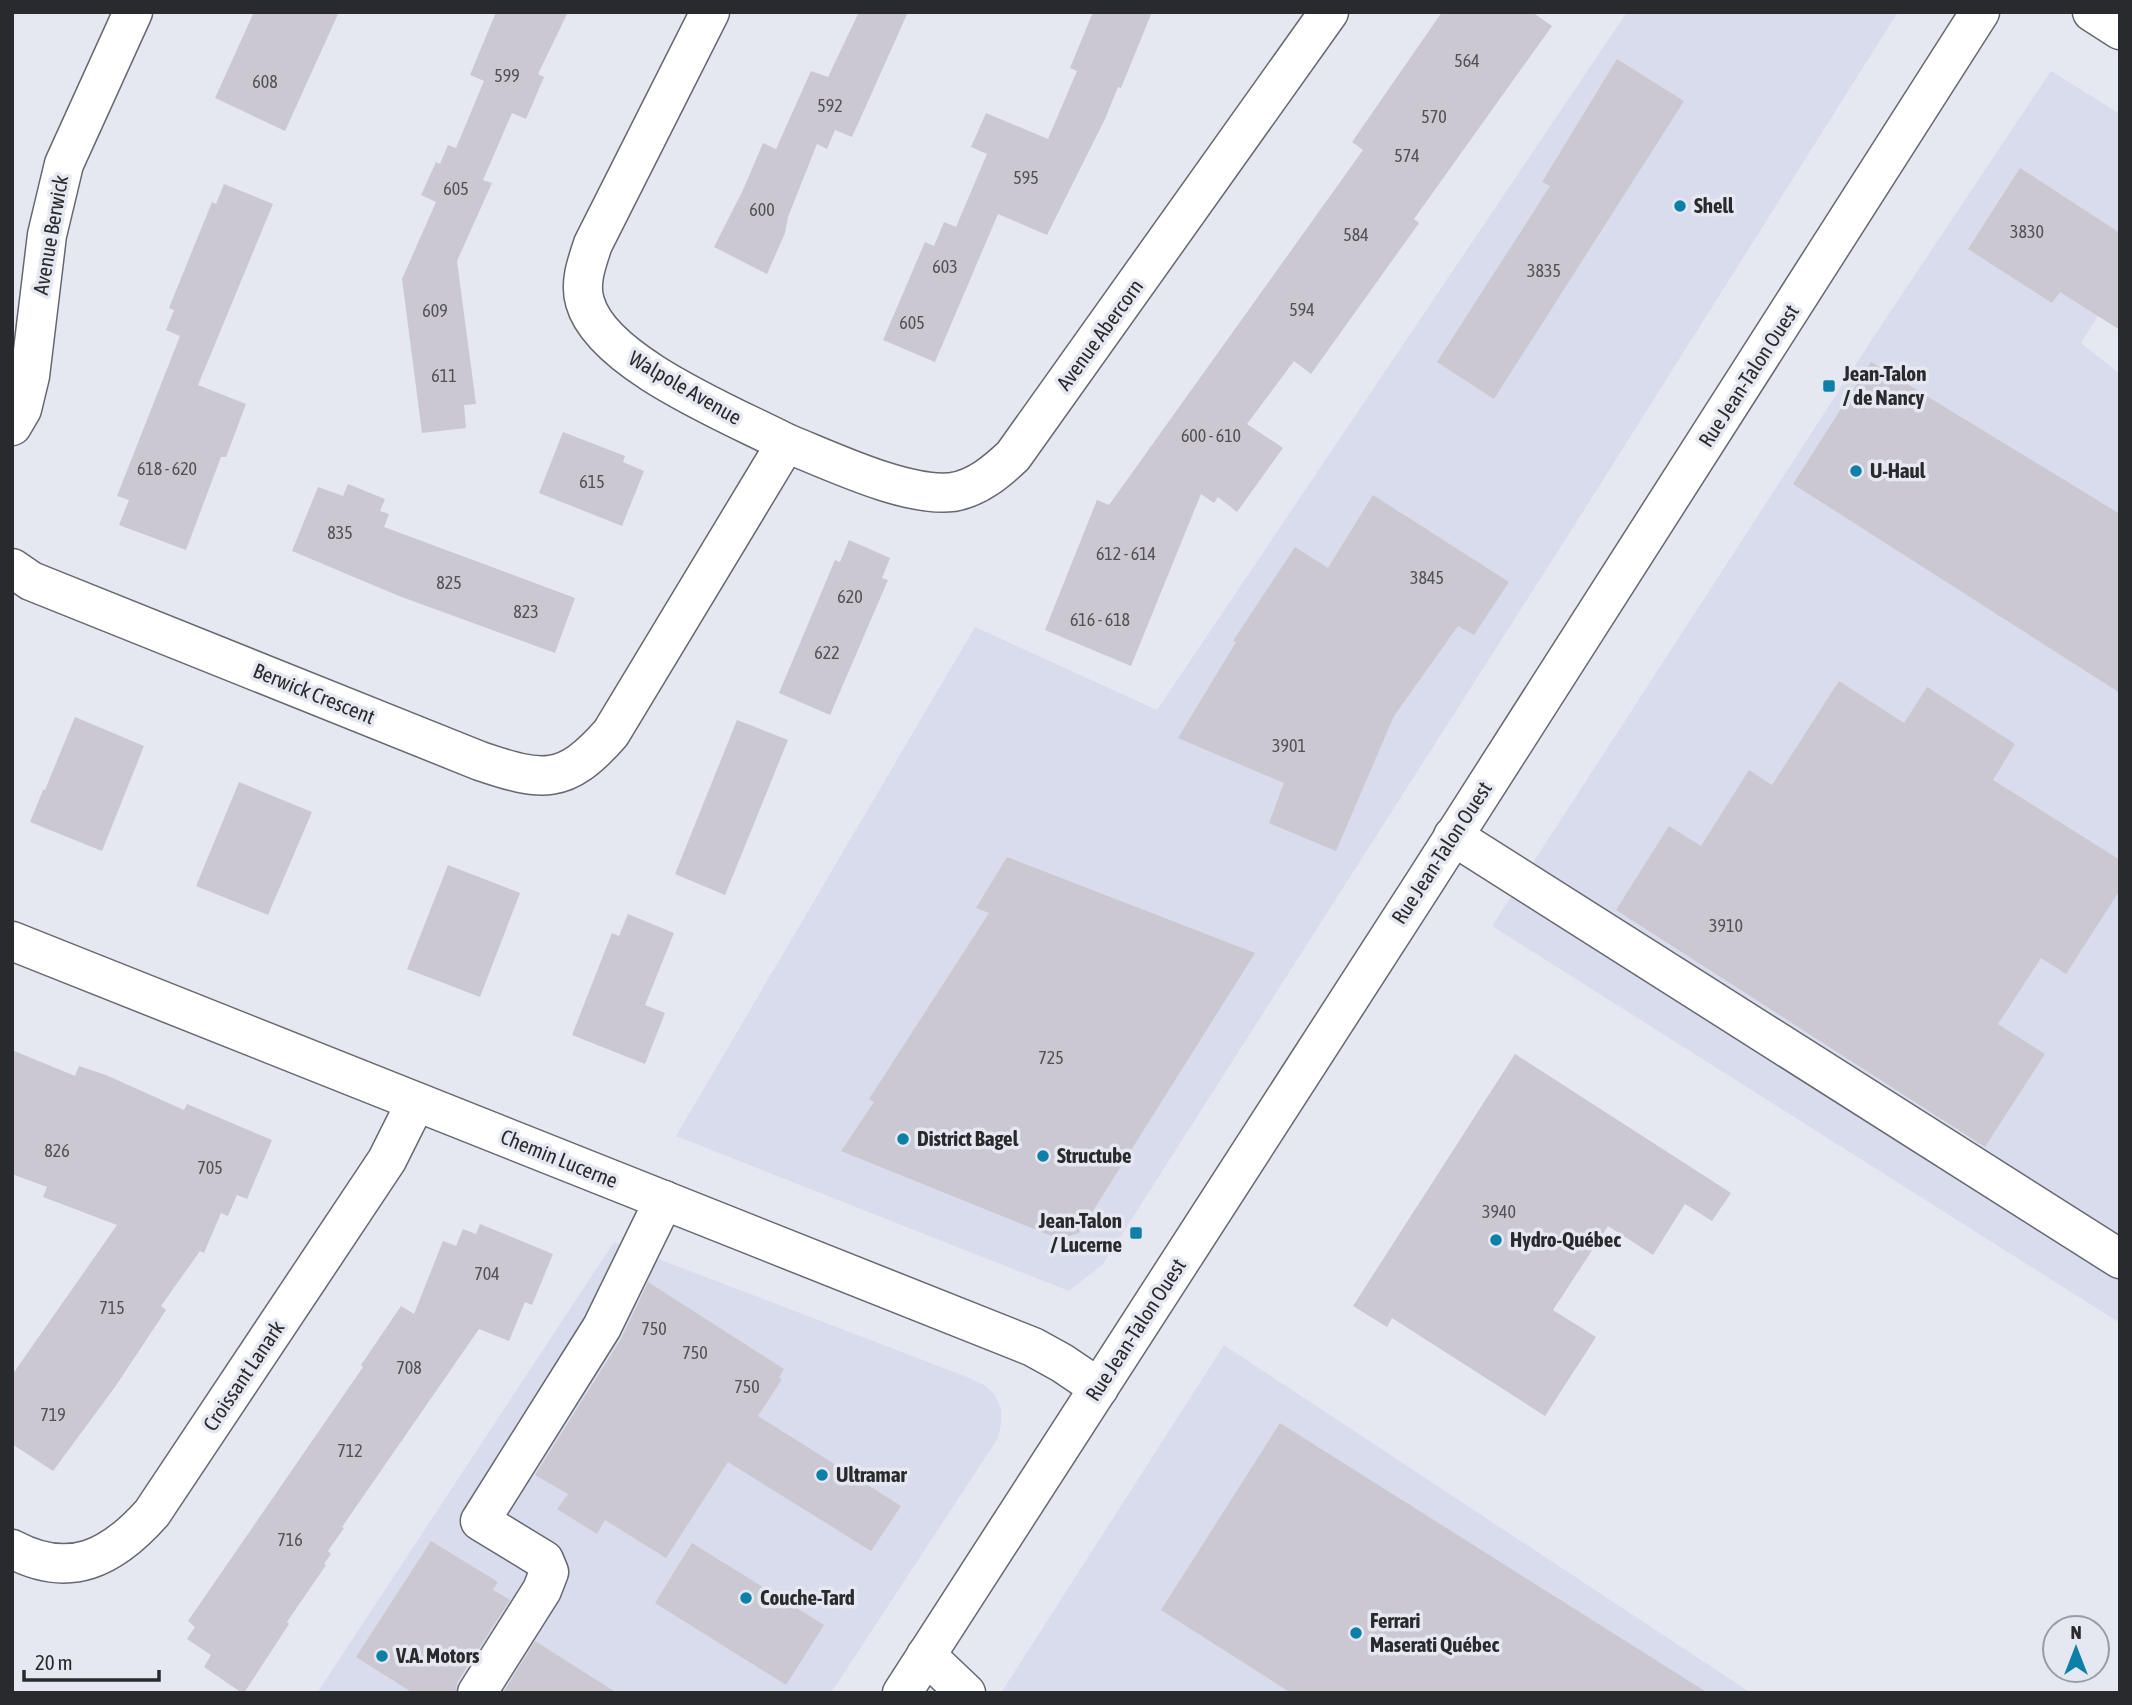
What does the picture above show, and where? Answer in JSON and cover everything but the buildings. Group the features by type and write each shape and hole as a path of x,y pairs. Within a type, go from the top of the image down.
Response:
{"street":[{"name":"Avenue Berwick","path":"12,426 22,409 30,376 47,234 64,164 133,12"},
{"name":"Walpole Avenue","path":"710,12 593,244 584,274 584,301 596,327 623,353 660,377 786,443"},
{"name":"Avenue Abercorn","path":"786,443 862,474 927,490 952,492 975,485 996,472 1013,456 1329,12"},
{"name":"Rue Jean-Talon Ouest","path":"902,1693 1980,12"},
{"path":"2092,12 2120,30"},
{"name":"Berwick Crescent","path":"12,568 44,586 480,761 531,776 553,775 590,757 611,733 786,443"},
{"path":"1453,836 2120,1259"},
{"name":"Chemin Lucerne","path":"12,941 1033,1347 1099,1388"},
{"name":"Croissant Lanark","path":"12,1549 37,1560 72,1563 101,1555 128,1539 138,1528 159,1502 387,1160 416,1102"},
{"path":"477,1693 542,1590 549,1572 544,1560 480,1521 602,1326 664,1200"},
{"path":"926,1655 966,1693"}],"shaded area":[{"path":"1627,12 1898,12 1103,1264 1069,1291 676,1136 975,627 1157,710"},
{"path":"2051,71 2120,114 2120,280 2081,343 2120,374 2120,1323 1492,926 1884,321"},
{"path":"614,1242 984,1385 994,1394 1001,1408 998,1438 831,1693 317,1693"},
{"path":"1224,1345 1751,1693 1001,1693"}],"place":[{"name":"Shell","path":"1680,206"},
{"name":"Jean-Talon / de Nancy","path":"1829,386"},
{"name":"U-Haul","path":"1856,471"},
{"name":"District Bagel","path":"903,1139"},
{"name":"Structube","path":"1043,1156"},
{"name":"Jean-Talon / Lucerne","path":"1136,1233"},
{"name":"Hydro-Québec","path":"1496,1240"},
{"name":"Ultramar","path":"822,1475"},
{"name":"Couche-Tard","path":"746,1598"},
{"name":"Ferrari Maserati Québec","path":"1356,1633"},
{"name":"V.A. Motors","path":"382,1656"}]}
